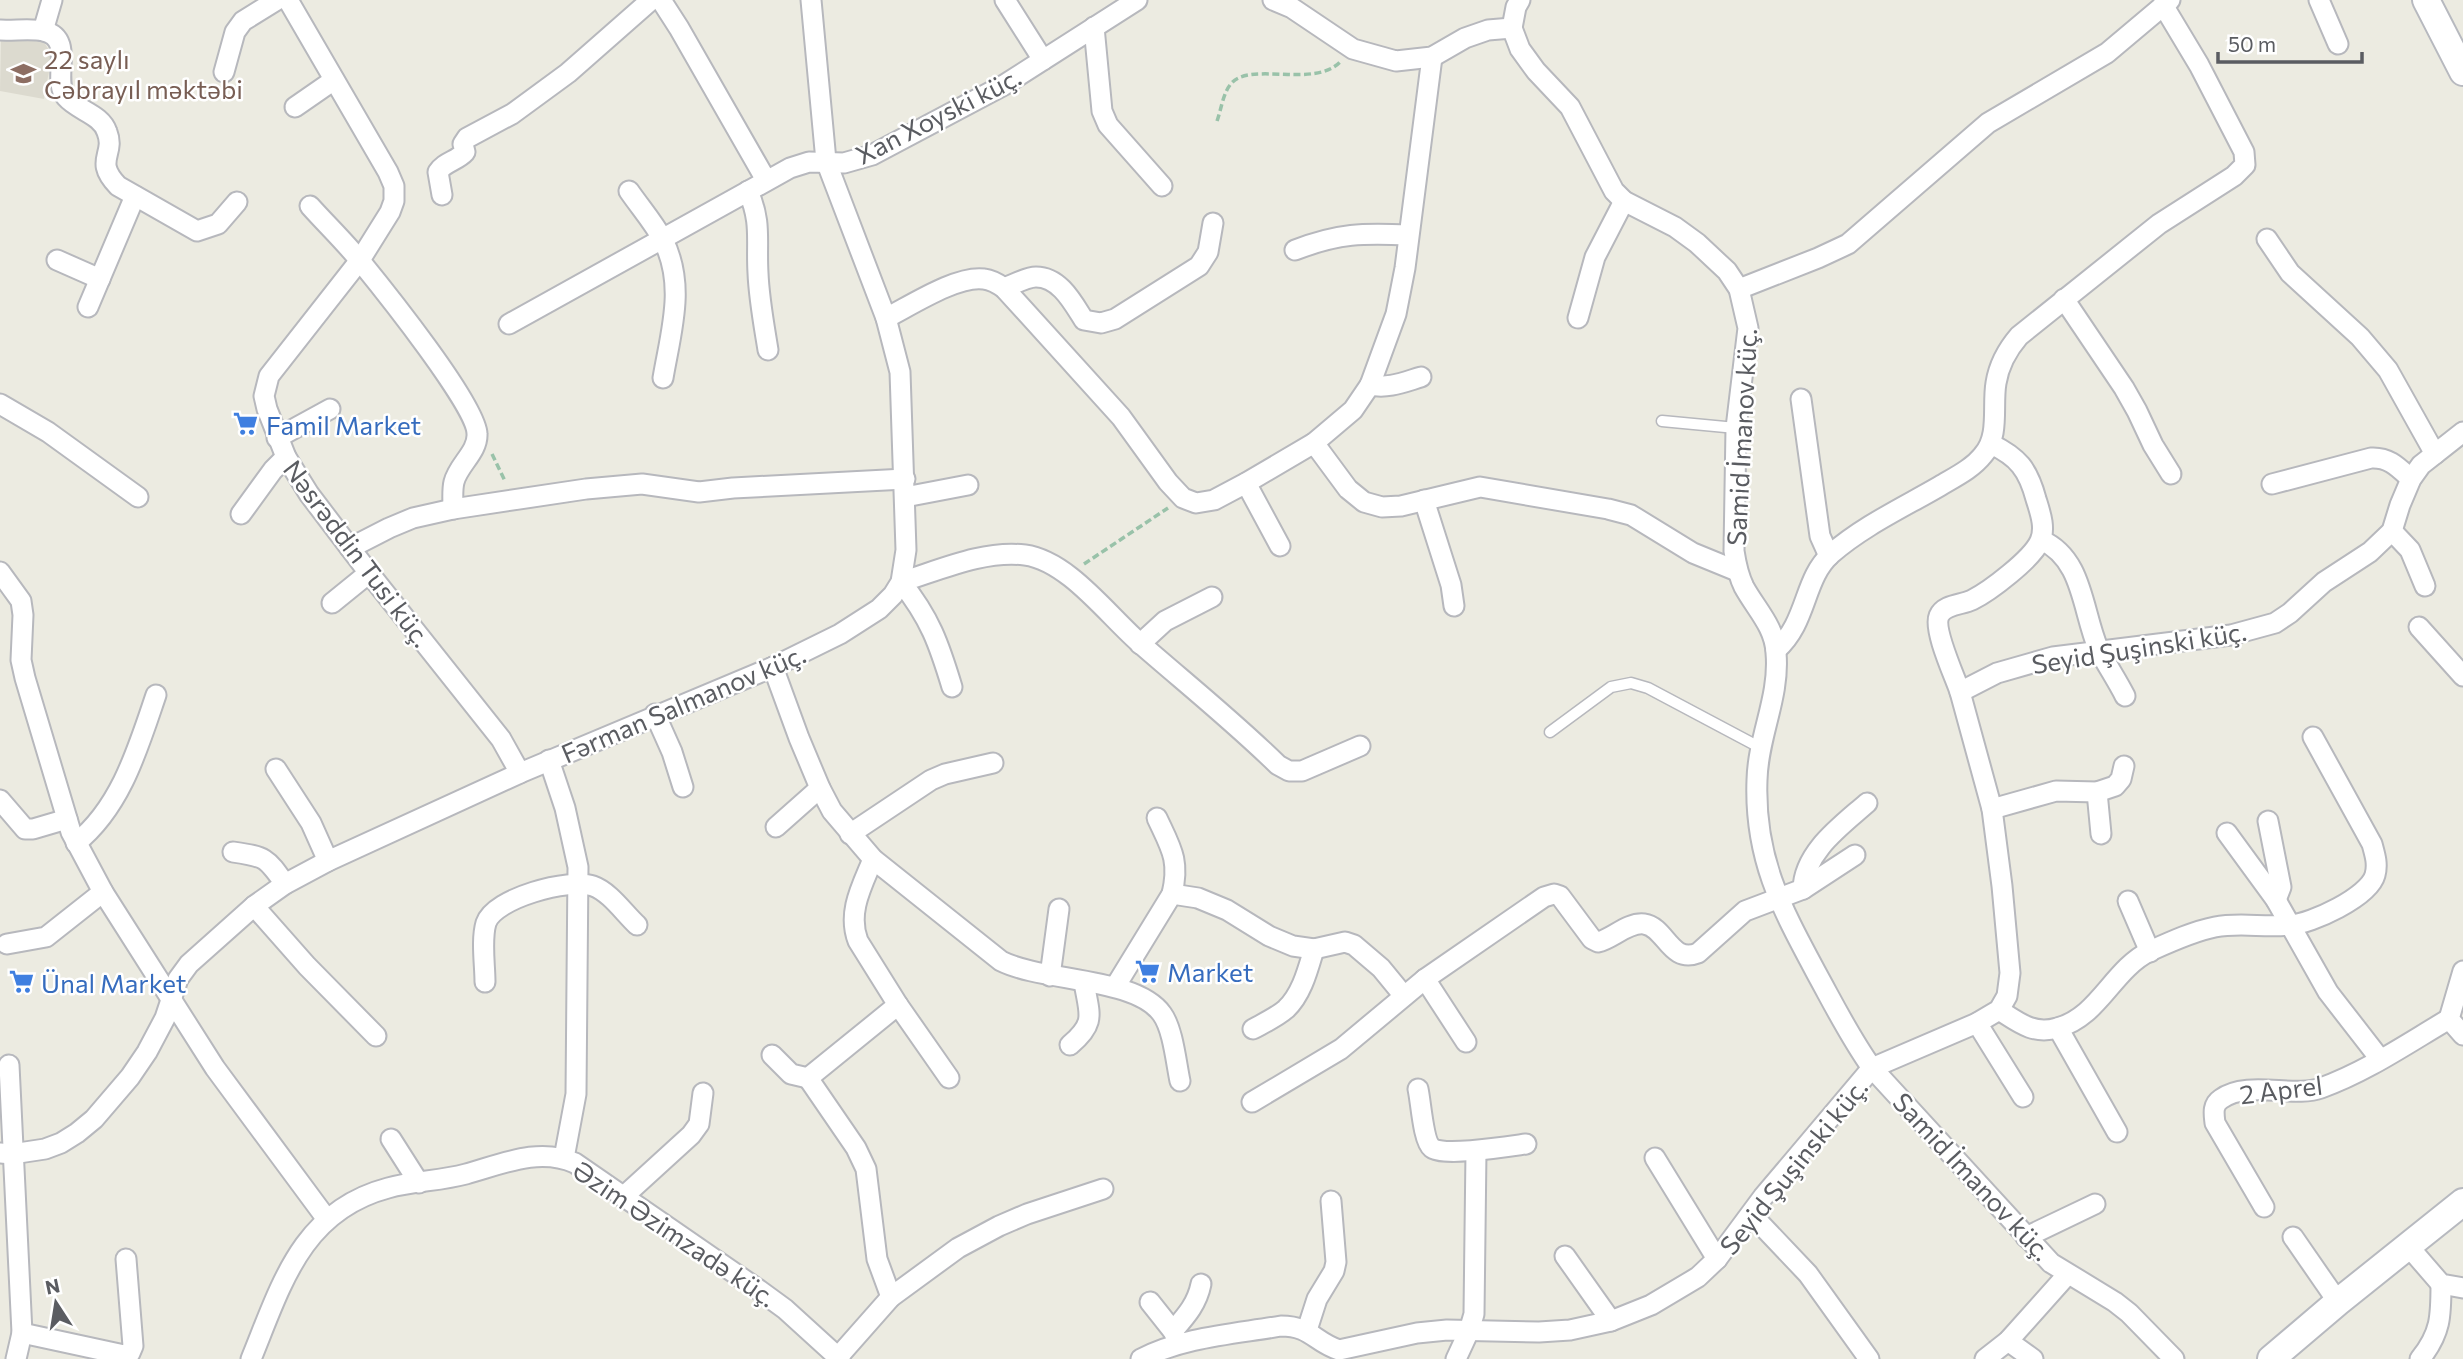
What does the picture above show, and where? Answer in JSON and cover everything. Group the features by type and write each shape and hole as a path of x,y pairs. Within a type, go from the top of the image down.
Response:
{"street":[{"path":"43,31 52,0"},
{"path":"224,72 235,32 243,21 277,0"},
{"name":"Nəsrəddin Tusi küç.","path":"288,0 394,186 394,201 360,260 269,376 264,396 277,438 309,494 501,739 520,773"},
{"path":"442,195 438,172 441,167 460,158 465,152 463,144 467,138 512,114 568,73 651,0"},
{"path":"661,0 680,28 766,180"},
{"path":"811,0 826,161 886,318 900,372 906,550 901,582 930,624 952,687"},
{"path":"1005,0 1044,60"},
{"name":"Xan Xoyski küç.","path":"509,324 790,168 809,162 844,163 872,155 1004,85 1137,0"},
{"path":"1273,0 1292,8 1353,49 1396,61 1432,57 1465,38 1488,30 1512,28 1520,0"},
{"path":"2319,0 2338,44"},
{"path":"2426,0 2463,72"},
{"path":"1739,289 1826,256 1848,244 1988,122 2107,53 2167,3 2244,152 2245,164 2234,176 2159,225 2019,336 2007,351 1996,382 1991,444 1983,455 1965,471 1847,541 1829,556 1817,571 1789,638 1776,650"},
{"path":"1094,27 1102,111 1108,125 1162,186"},
{"name":"Samid İmanov küç.","path":"1512,28 1520,49 1536,71 1570,107 1605,176 1624,201 1675,227 1698,243 1727,271 1739,289 1748,328 1736,428 1734,551 1737,571 1769,627 1776,650 1774,697 1757,782 1760,829 1768,873 1785,917 1848,1034 1872,1068 2051,1263 2115,1302 2174,1359"},
{"path":"0,30 43,31 59,43 62,56 61,86 64,95 102,121 109,139 105,165 108,176 118,186 197,231 218,225 237,202"},
{"path":"886,318 957,284 982,278 994,281 1004,288 1121,417 1168,482 1183,498 1196,503 1213,500 1285,462 1314,443 1353,410 1370,385 1396,314 1432,57"},
{"path":"295,107 334,80"},
{"path":"629,191 663,240 676,280 677,302 663,378"},
{"path":"748,191 757,210 759,222 758,271 768,350"},
{"path":"88,307 135,196"},
{"path":"1578,318 1595,257 1624,201"},
{"path":"310,206 360,260 463,399 478,433 476,443 454,480 453,509"},
{"path":"1004,288 1034,276 1049,280 1065,291 1084,320 1101,323 1115,319 1199,266 1208,253 1213,223"},
{"path":"1295,250 1322,240 1361,233 1408,235"},
{"path":"2267,239 2290,273 2360,337 2388,370 2435,454"},
{"path":"57,260 100,279"},
{"path":"2064,299 2124,388 2152,445 2171,474"},
{"path":"1370,385 1391,386 1421,377"},
{"path":"1801,399 1820,536 1829,556"},
{"path":"0,404 48,432 138,497"},
{"path":"277,438 330,410"},
{"name":"Seyid Şuşinski küç.","path":"1960,692 1997,673 2021,665 2099,650 2231,635 2275,623 2324,582 2370,552 2392,531 2411,479 2421,465 2463,432"},
{"path":"1314,443 1348,489 1364,502 1382,507 1480,487 1608,509 1631,515 1693,553 1737,571"},
{"path":"1991,444 2012,454 2023,467 2034,491 2042,520 2041,540 2031,554 1984,593 1945,608 1939,616 1938,628 1960,692 1992,809 2010,973 2007,996 1999,1010 2030,1030 2058,1028 2091,1010 2117,977 2133,962 2150,952 2213,927 2236,924 2291,925 2325,915 2367,888 2375,878 2377,860 2372,844 2313,737"},
{"path":"241,514 272,470 286,457"},
{"path":"2272,484 2380,457 2392,462 2411,479"},
{"path":"1246,483 1280,546"},
{"path":"350,548 389,528 453,509 586,489 642,484 699,492 733,488 905,488 968,485"},
{"path":"1424,500 1451,585 1454,606"},
{"path":"2392,531 2410,550 2425,586"},
{"path":"2041,540 2054,546 2072,566 2099,650 2126,696"},
{"path":"901,582 978,559 1006,554 1028,556 1047,563 1068,576 1140,644 1218,708 1278,765 1289,771 1302,771 1360,746"},
{"path":"0,572 21,601 21,660 25,678 76,843 103,892 215,1068 326,1218"},
{"path":"332,603 369,573"},
{"name":"Fərman Salmanov küç.","path":"6,1154 45,1149 61,1143 94,1119 130,1077 147,1052 165,1018 178,979 189,964 254,906 285,884 328,861 520,773 655,714 774,667 840,634 869,615 892,595 901,582"},
{"path":"1140,644 1165,621 1212,597"},
{"path":"2419,627 2463,676"},
{"path":"774,667 820,788 832,811 873,859 1001,961 1016,968 1115,987 1140,996 1163,1014 1180,1081"},
{"path":"76,843 94,826 123,783 135,760 156,695"},
{"path":"655,714 672,752 683,787"},
{"path":"550,760 575,847 579,884 576,1094 564,1158"},
{"path":"850,834 931,780 993,763"},
{"path":"1992,809 2056,791 2097,792 2115,786 2121,779 2124,766"},
{"path":"276,769 311,823 328,861"},
{"path":"776,827 820,788"},
{"path":"2097,792 2101,834"},
{"path":"0,800 25,829 67,819"},
{"path":"1802,890 1808,864 1826,840 1867,803"},
{"path":"1115,987 1171,894 1177,874 1175,858 1157,818"},
{"path":"2268,821 2281,887 2276,900"},
{"path":"2227,833 2276,900 2328,992 2380,1059"},
{"path":"233,852 259,856 269,861 285,884"},
{"path":"1252,1102 1341,1049 1425,979 1544,897 1554,894 1560,896 1592,939 1598,942 1643,924 1651,927 1680,954 1690,956 1698,953 1745,911 1802,890 1855,855"},
{"path":"873,859 852,915 853,929 898,1005 949,1078"},
{"path":"485,982 486,923 494,912 509,902 545,889 579,884 593,886 607,895 637,925"},
{"path":"7,944 46,937 103,892"},
{"path":"1171,894 1198,898 1227,910 1293,946 1314,949 1345,942 1354,945 1381,968 1404,996"},
{"path":"2129,901 2150,952"},
{"path":"254,906 307,966 376,1035"},
{"path":"1050,976 1059,909"},
{"path":"1253,1030 1286,1010 1293,1001 1307,974 1314,949"},
{"path":"2463,971 2449,1019 2463,1035"},
{"path":"1425,979 1466,1042"},
{"path":"1070,1045 1085,1032 1090,1021 1084,982"},
{"path":"808,1078 898,1005"},
{"name":"Seyid Şuşinski küç.","path":"1307,1330 1328,1352 1417,1333 1570,1330 1611,1321 1651,1305 1682,1288 1717,1259 1752,1215 1763,1196 1872,1068 1977,1023 1999,1010"},
{"name":"2 Aprel","path":"2264,1207 2216,1123 2215,1104 2222,1097 2234,1093 2272,1088 2301,1091 2319,1089 2380,1059 2449,1019"},
{"path":"1977,1023 2023,1097"},
{"path":"2058,1028 2117,1132"},
{"path":"772,1055 791,1074 808,1078 856,1148 866,1170 877,1259 891,1297"},
{"path":"9,1065 6,1154 22,1333 16,1359"},
{"path":"1418,1089 1430,1147 1436,1151 1476,1151 1526,1144"},
{"path":"622,1197 691,1135 699,1124 704,1093"},
{"path":"391,1139 419,1182"},
{"path":"1456,1359 1474,1314 1476,1151"},
{"name":"Əzim Əzimzadə küç.","path":"251,1359 283,1282 309,1237 326,1218 360,1198 387,1188 454,1177 533,1156 564,1158 575,1163 785,1309 839,1358"},
{"path":"1655,1158 1717,1259"},
{"path":"839,1358 891,1297 958,1248 1027,1214 1103,1189"},
{"path":"1176,1338 1281,1326 1296,1326 1307,1330 1317,1299 1336,1262 1331,1201"},
{"path":"2272,1359 2338,1302 2463,1202"},
{"path":"2026,1237 2095,1204"},
{"path":"1752,1215 1808,1273 1869,1359"},
{"path":"2293,1237 2338,1302"},
{"path":"2409,1247 2441,1284 2463,1288"},
{"path":"1565,1256 1611,1321"},
{"path":"22,1333 124,1355 130,1353 133,1346 126,1259"},
{"path":"1985,1359 2008,1341 2067,1275"},
{"path":"1141,1359 1176,1338 1199,1296 1201,1284"},
{"path":"2420,1359 2434,1340 2441,1320 2441,1284"},
{"path":"1150,1302 1176,1338"},
{"path":"2008,1341 2033,1359"}],"lane":[{"path":"1662,421 1736,428"},
{"path":"1550,732 1611,687 1631,683 1648,688 1762,748"}],"path":[{"path":"1217,121 1230,84 1240,77 1260,74 1315,75 1336,66 1353,49"},
{"path":"478,433 496,460 509,500"},
{"path":"1068,576 1183,498"}],"shaded area":[{"name":"22 saylı Cəbrayıl məktəbi","path":"1,35 42,39 52,55 44,99 0,91"}],"place":[{"name":"22 saylı Cəbrayıl məktəbi","path":"24,73"},
{"name":"Famil Market","path":"246,424"},
{"name":"Market","path":"1147,971"},
{"name":"Ünal Market","path":"21,982"}]}
